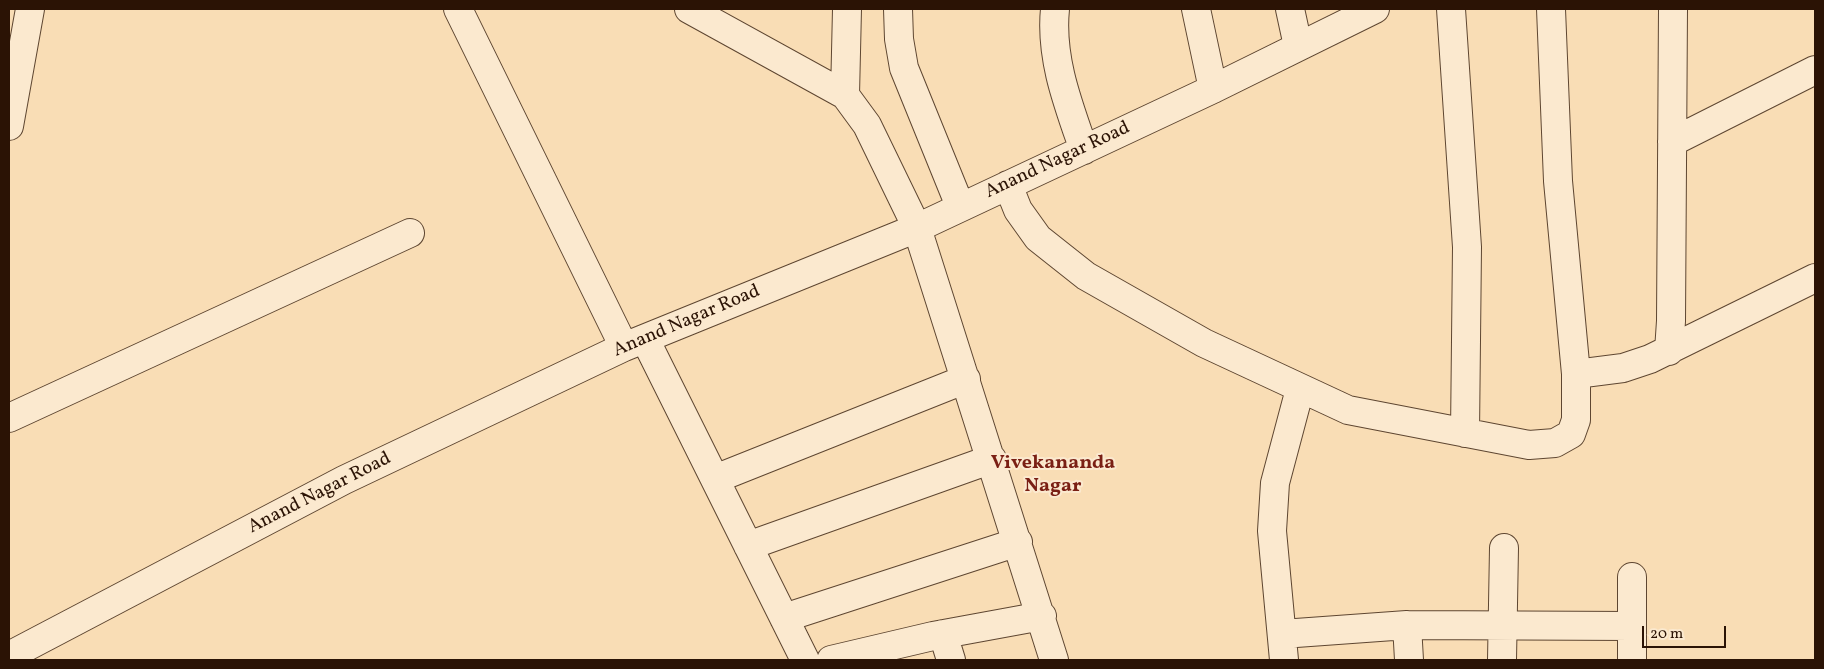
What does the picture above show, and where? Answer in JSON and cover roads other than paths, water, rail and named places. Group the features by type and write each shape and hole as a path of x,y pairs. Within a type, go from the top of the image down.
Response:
{"street":[{"path":"9,126 30,9"},
{"path":"458,9 634,343 714,479 805,660"},
{"path":"689,9 845,95 867,126 918,228 1042,616 1054,660"},
{"path":"845,95 847,9"},
{"path":"898,9 898,39 904,68 960,206"},
{"path":"1055,9 1056,48 1060,82 1084,150"},
{"path":"1196,9 1213,90"},
{"path":"1290,9 1298,46"},
{"name":"Anand Nagar Road","path":"9,656 344,480 634,343 918,228 960,206 1213,90 1375,9"},
{"path":"1451,9 1467,247 1465,433"},
{"path":"1008,185 1018,210 1038,238 1086,276 1204,343 1300,389 1348,410 1529,445 1555,443 1571,434 1576,420 1576,374 1558,181 1551,9"},
{"path":"1669,351 1672,321 1673,9"},
{"path":"1672,142 1815,70"},
{"path":"9,418 410,233"},
{"path":"1576,374 1623,368 1669,351 1815,278"},
{"path":"714,479 966,379"},
{"path":"1300,389 1275,483 1272,531 1283,647 1407,625 1632,626"},
{"path":"748,546 992,460"},
{"path":"784,618 1018,542"},
{"path":"1502,660 1504,548"},
{"path":"1632,577 1632,660"},
{"path":"831,660 943,634 1042,616"},
{"path":"1407,625 1408,660"},
{"path":"943,634 951,660"}],"district":[{"name":"Vivekananda Nagar","path":"1053,476"}]}
